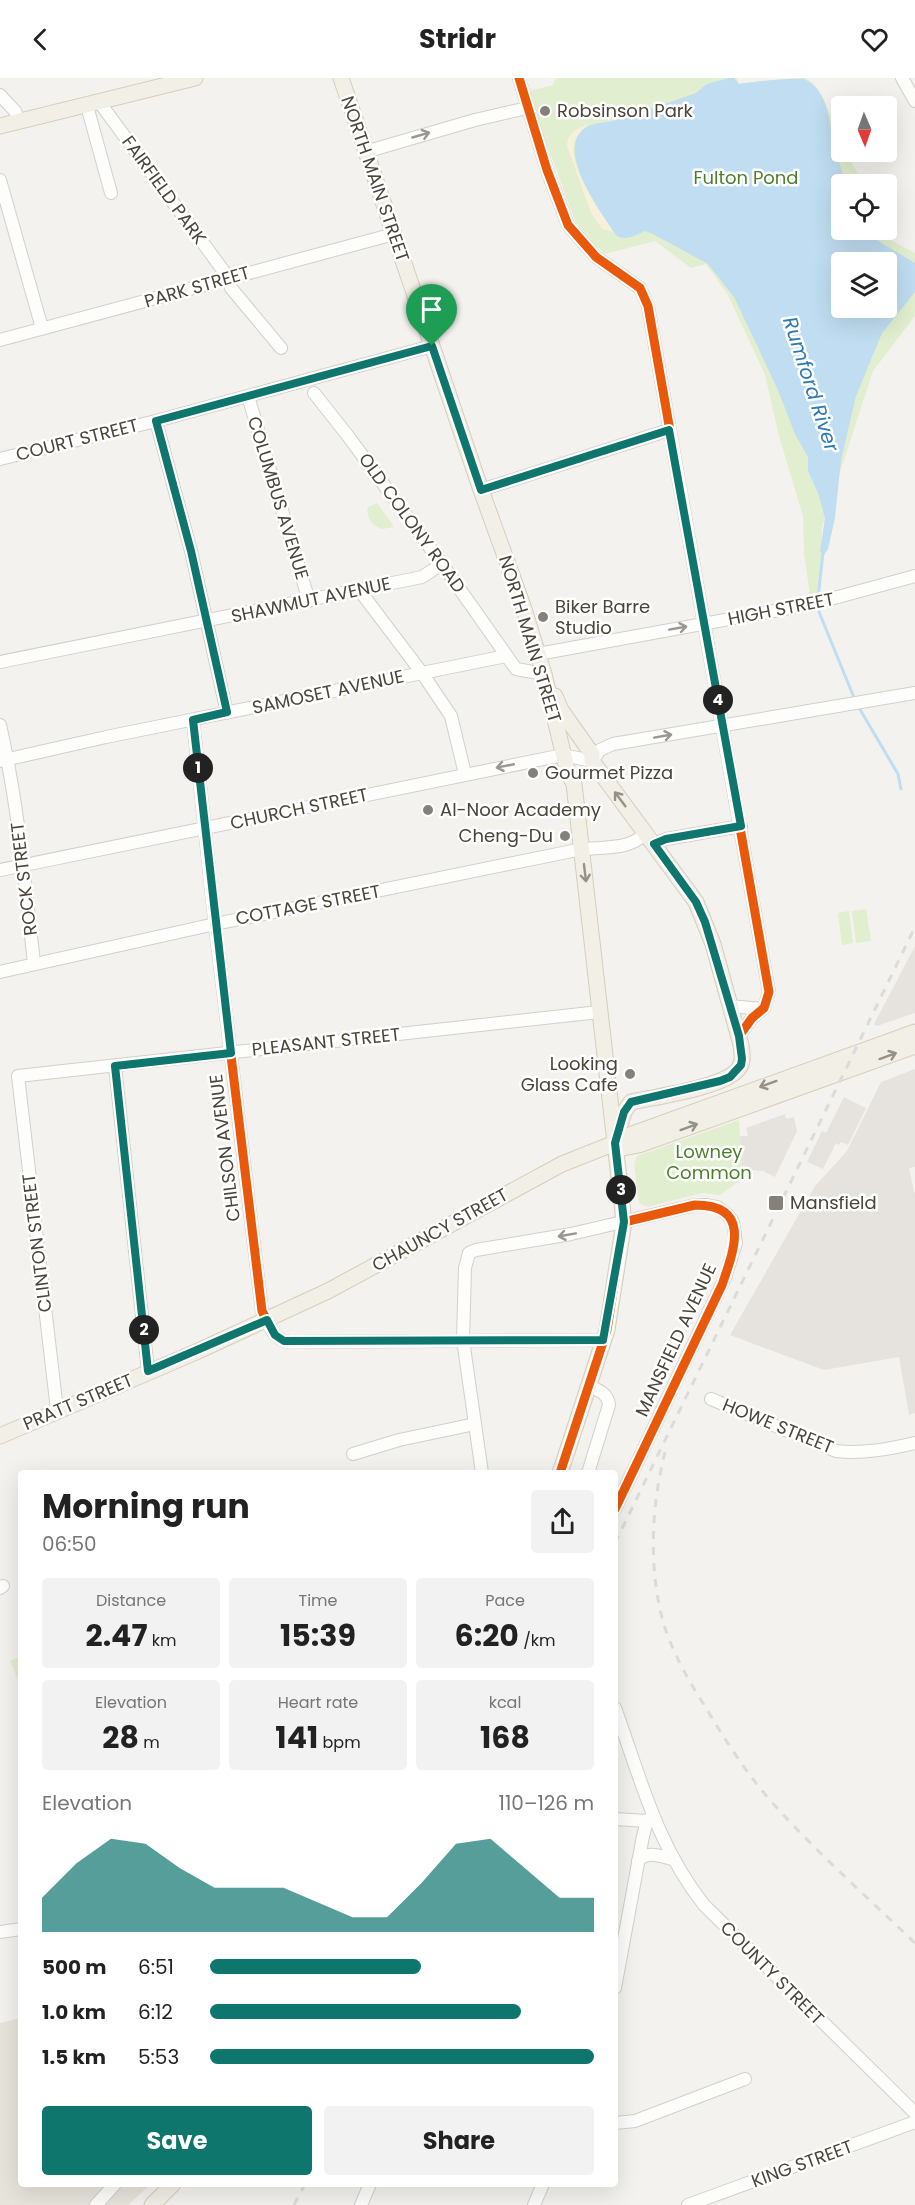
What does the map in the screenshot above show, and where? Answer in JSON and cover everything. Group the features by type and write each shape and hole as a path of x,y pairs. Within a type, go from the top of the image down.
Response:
{"main road":[{"path":"0,126 195,78"},
{"name":"NORTH MAIN STREET","path":"341,78 538,654 563,755 574,784 624,1222 603,1340 561,1470"},
{"path":"544,674 561,710 592,754 592,761 696,902 705,922 739,1036 742,1059 738,1071 730,1077 693,1089 631,1102 615,1094 607,1074"},
{"path":"574,784 579,769 592,761"},
{"name":"CHAUNCY STREET","path":"267,1320 331,1289 562,1164 634,1133 915,1032"},
{"name":"CHAUNCY STREET","path":"615,1143 623,1148 639,1145 915,1046"},
{"path":"615,1143 624,1112 631,1102"},
{"name":"PRATT STREET","path":"0,1436 267,1320"},
{"path":"152,2205 170,2187"}],"street":[{"path":"519,78 555,193 568,225 596,257 640,288 648,306 769,992 762,1009 739,1036"},
{"path":"902,78 915,100"},
{"path":"0,94 15,111 20,122"},
{"path":"93,104 111,193"},
{"name":"FAIRFIELD PARK","path":"93,104 228,277"},
{"path":"365,152 467,122 527,108"},
{"path":"0,180 42,328"},
{"name":"PARK STREET","path":"0,340 394,234"},
{"path":"228,277 231,288 281,348"},
{"name":"COURT STREET","path":"0,459 156,421 432,346"},
{"name":"OLD COLONY ROAD","path":"314,393 442,564 506,656"},
{"name":"COLUMBUS AVENUE","path":"248,396 309,601"},
{"path":"156,421 191,551 227,712"},
{"path":"481,490 669,430"},
{"name":"SHAWMUT AVENUE","path":"0,662 360,591 422,577 442,564"},
{"name":"HIGH STREET","path":"538,654 818,603 915,576"},
{"path":"360,591 422,673 451,716 465,774"},
{"path":"506,656 516,669 544,674"},
{"name":"SAMOSET AVENUE","path":"4,760 506,656"},
{"path":"563,755 592,761 600,750 613,744 915,693"},
{"name":"CHILSON AVENUE","path":"193,720 215,924 262,1311 267,1320"},
{"name":"ROCK STREET","path":"0,725 4,760 21,844 34,963"},
{"name":"CHURCH STREET","path":"0,870 563,755"},
{"name":"COTTAGE STREET","path":"0,972 215,924 582,849 629,845 649,838 666,839 741,826"},
{"path":"730,1006 762,1009"},
{"name":"PLEASANT STREET","path":"18,1076 599,1012"},
{"path":"115,1066 148,1371"},
{"name":"CLINTON STREET","path":"18,1076 57,1410"},
{"name":"MANSFIELD AVENUE","path":"462,1340 465,1268 469,1253 571,1234 695,1205 707,1205 727,1214 733,1222 736,1233 733,1253 722,1286 618,1503"},
{"path":"267,1320 275,1335 284,1341 603,1340"},
{"path":"462,1340 482,1470"},
{"path":"589,1386 604,1394 609,1405 589,1470"},
{"name":"HOWE STREET","path":"711,1399 836,1451 857,1453 881,1451 915,1443"},
{"path":"353,1454 399,1440 475,1424"},
{"path":"618,1717 650,1818 638,1861 618,1969"},
{"path":"618,1819 650,1818"},
{"name":"COUNTY STREET","path":"650,1818 672,1859 704,1905 915,2113"},
{"path":"638,1861 642,1856 649,1854 672,1859"},
{"path":"0,1932 18,1929"},
{"path":"618,2123 635,2121 745,2079"},
{"name":"KING STREET","path":"688,2205 915,2122"},
{"path":"96,2205 112,2187"},
{"path":"361,2205 369,2187"},
{"path":"534,2205 542,2187"}],"shaded area":[{"path":"915,946 915,1013 877,1026 874,1024"},
{"path":"915,1069 915,1167 909,1168 915,1196 915,1413 909,1415 899,1357 824,1370 730,1335 815,1186 847,1151 881,1082"},
{"path":"844,1097 866,1108 848,1145 841,1142 839,1145 836,1143 823,1169 807,1162 822,1131 826,1133"},
{"path":"785,1114 786,1119 794,1117 797,1131 775,1177 763,1171 742,1169 740,1136 748,1136 746,1128"},
{"path":"18,2019 18,2187 148,2187 128,2205 0,2205 0,2023"}],"green space":[{"name":"Fulton Pond","path":"556,78 737,78 739,84 805,78 817,88 831,116 831,162 851,162 858,174 831,174 831,240 891,240 915,253 915,316 873,371 822,527 820,593 810,595 804,553 803,516 779,436 765,375 728,295 706,264 691,268 655,241 605,254 592,242 575,221 544,137 530,91 553,85"},
{"path":"377,503 394,527 382,529 370,521 368,507"},
{"path":"866,909 871,941 856,943 852,911"},
{"path":"849,911 853,943 842,945 838,913"},
{"name":"Lowney Common","path":"739,1120 742,1179 720,1195 702,1193 647,1207 639,1203 634,1164 637,1156"},
{"path":"18,1657 18,1679 10,1661"}],"sand":[{"path":"588,124 578,135 573,153 587,189 614,232 602,229 591,213 567,146 571,134"}],"water":[{"name":"Fulton Pond","path":"729,78 734,78 739,84 804,79 813,84 824,100 827,110 831,130 831,162 839,162 843,174 831,174 831,240 877,240 896,252 831,252 831,318 894,318 882,333 856,396 841,460 835,518 828,549 824,555 820,551 825,518 818,493 808,471 808,457 795,434 778,390 734,297 708,264 653,234 645,231 627,238 616,235 592,198 577,166 575,151 577,138 585,128 626,117 696,93 707,84"},
{"name":"Fulton Pond","path":"897,252 915,263 915,292 897,314"}],"waterway":[{"name":"Rumford River","path":"818,599 823,552"},
{"name":"Rumford River","path":"819,606 819,612 855,700"},
{"name":"Rumford River","path":"858,706 898,774 901,789"}],"railway":[{"path":"618,1537 915,927"},
{"path":"665,1452 654,1517 654,1563 665,1628 679,1661 696,1693 730,1746 769,1799 822,1855 915,1943"},
{"path":"294,2205 303,2187"}],"cycle path":[{"path":"519,78 547,170 568,225 596,257 640,288 648,306 769,992 764,1008 752,1018 739,1036"},
{"path":"193,720 215,924 262,1311 273,1331 280,1339 290,1342 603,1340"},
{"path":"561,1470 607,1330 622,1235 623,1206 615,1143"},
{"path":"618,1503 722,1285 734,1244 732,1221 725,1213 713,1207 695,1205 624,1222"}],"place":[{"name":"Robsinson Park","path":"545,111"},
{"name":"Biker Barre Studio","path":"543,617"},
{"name":"Gourmet Pizza","path":"533,773"},
{"name":"Al-Noor Academy","path":"428,810"},
{"name":"Cheng-Du","path":"565,836"},
{"name":"Looking Glass Cafe","path":"630,1074"},
{"name":"Mansfield","path":"776,1203"}],"route":[{"path":"432,346 481,490 669,430 741,826 666,839 654,844 696,902 705,922 739,1036 741,1065 738,1071 720,1081 628,1104 620,1122 615,1143 624,1222 603,1340 284,1341 275,1335 267,1320 148,1371 115,1066 231,1053 193,720 227,712 191,551 156,421 432,346"}]}
